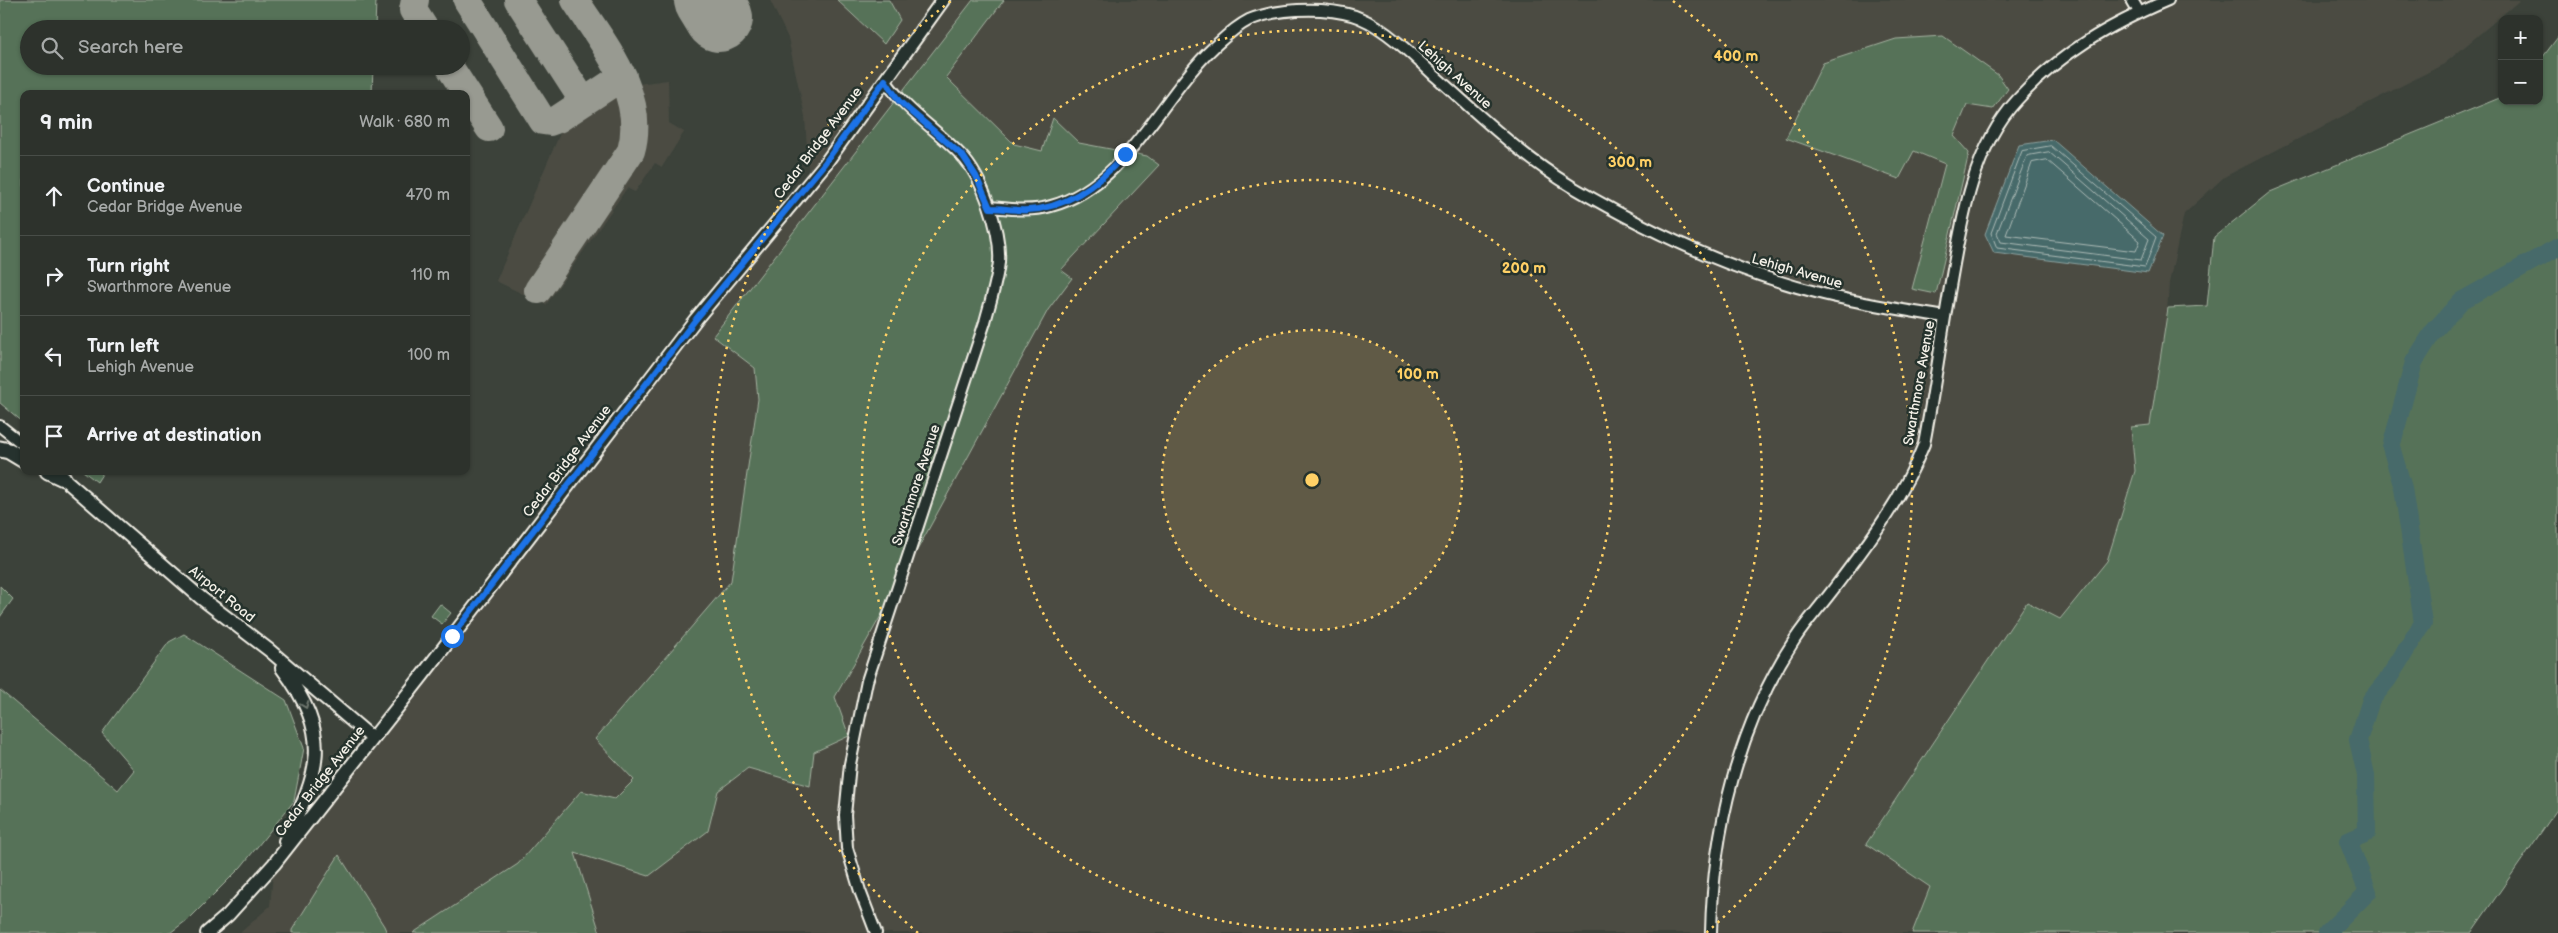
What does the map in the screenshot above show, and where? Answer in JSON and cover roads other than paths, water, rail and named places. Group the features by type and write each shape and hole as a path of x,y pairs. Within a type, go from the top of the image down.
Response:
{"highway":[{"path":"0,450 9,451 20,458"}],"main road":[{"name":"Cedar Bridge Avenue","path":"207,933 228,915 274,864 422,676 696,319 824,164 943,0"},
{"name":"Airport Road","path":"59,475 201,598 269,650 372,738"},
{"path":"269,650 300,692 312,724 316,746 311,785 274,864"}],"street":[{"path":"2132,0 2139,12"},
{"name":"Swarthmore Avenue","path":"1711,933 1716,853 1728,793 1749,728 1796,638 1884,520 1913,472 1924,444 1944,317 1968,198 1986,145 2016,101 2055,63 2086,40 2139,12 2168,0"},
{"name":"Lehigh Avenue","path":"990,208 1028,210 1050,206 1072,198 1110,171 1202,58 1230,32 1250,20 1278,12 1324,10 1360,18 1382,31 1417,59 1492,126 1536,161 1568,184 1660,235 1778,282 1823,294 1944,317"},
{"name":"Swarthmore Avenue","path":"876,933 860,891 847,848 845,815 850,764 867,681 985,322 999,263 998,244 990,208 976,176 963,156 899,101 885,80"},
{"path":"0,426 20,443"}],"water":[{"path":"2053,140 2163,236 2148,273 1994,253 1985,234 2019,145"}],"waterway":[{"path":"2327,933 2368,892 2348,841 2367,833 2366,775 2358,740 2371,700 2388,679 2423,623 2403,488 2391,447 2414,362 2433,332 2461,301 2558,247"}]}
